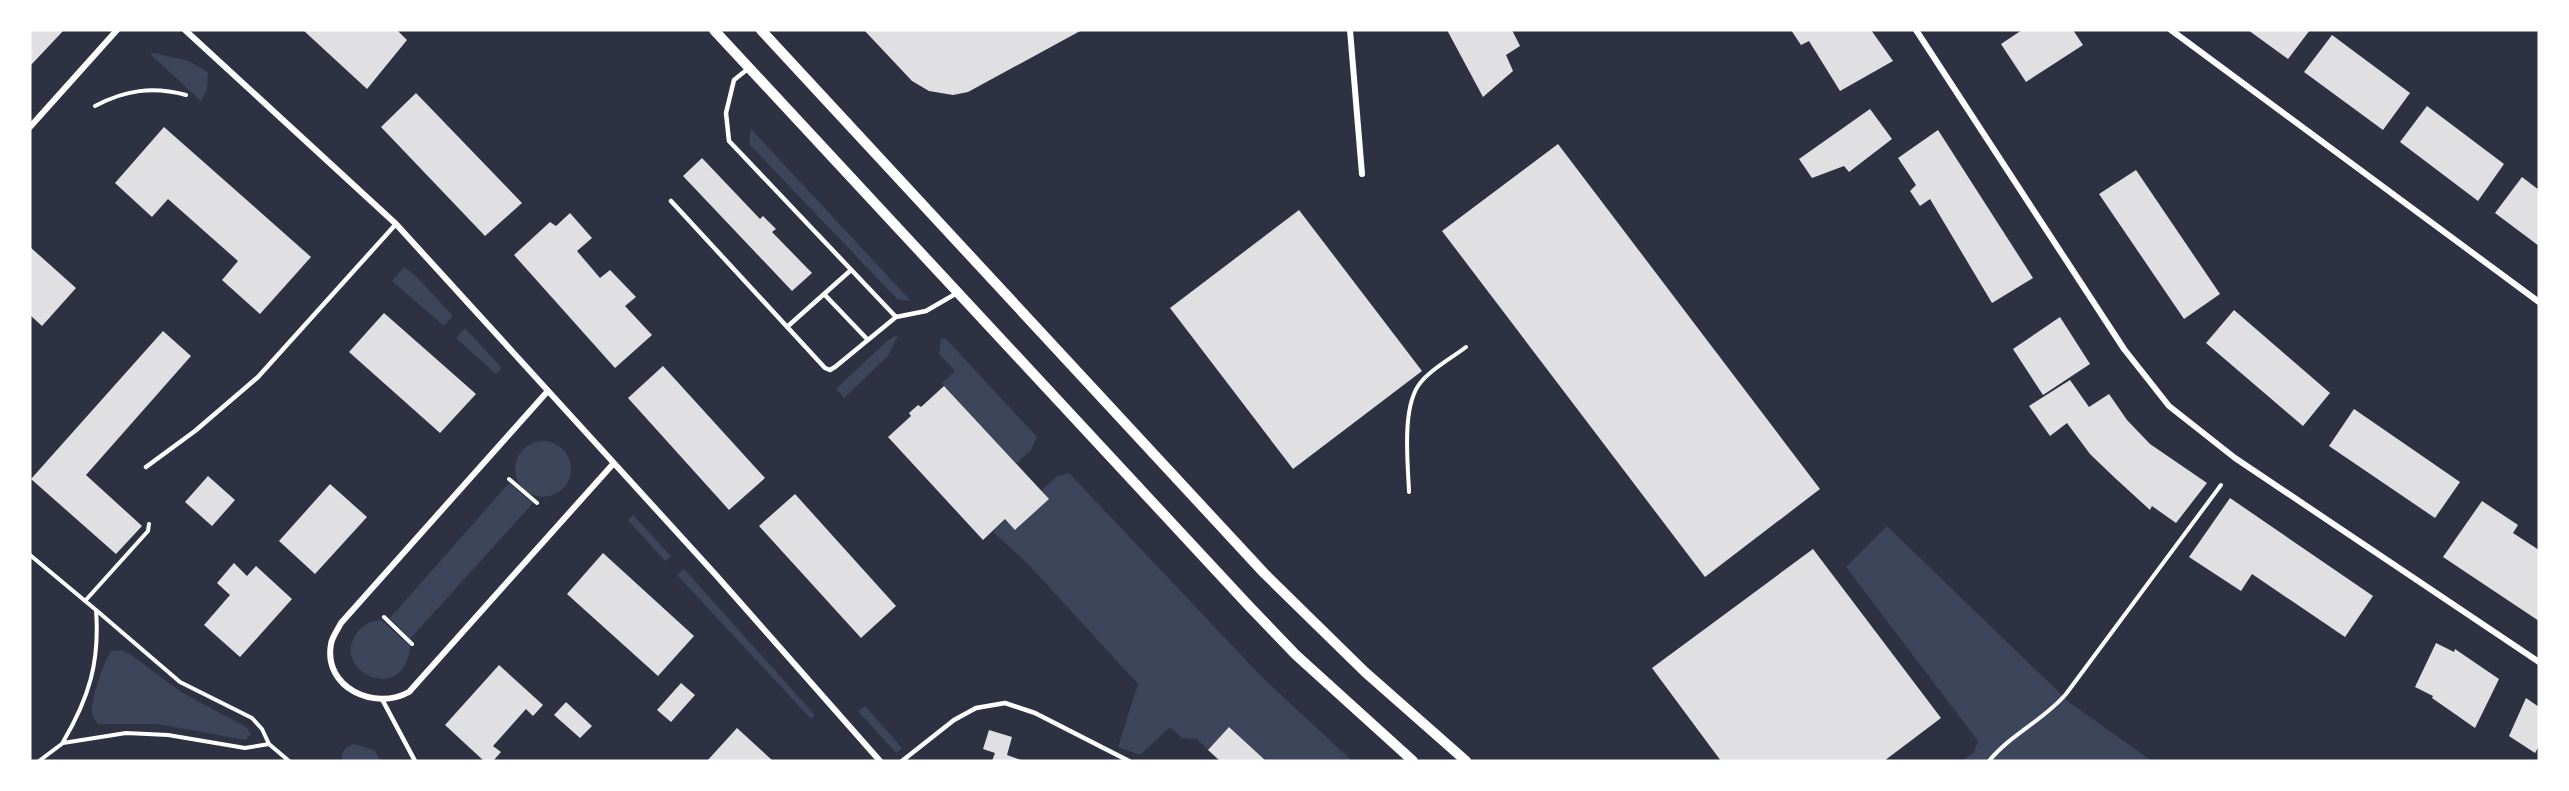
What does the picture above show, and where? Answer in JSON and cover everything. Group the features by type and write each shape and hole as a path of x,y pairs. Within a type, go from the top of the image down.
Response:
{"street":[{"path":"30,127 117,30"},
{"path":"185,30 396,224 715,574 880,761"},
{"path":"714,30 1296,656 1413,761"},
{"path":"761,30 1264,573 1365,672 1466,761"},
{"path":"1350,30 1362,174"},
{"path":"1916,30 2124,349 2169,406 2235,458 2539,662"},
{"path":"2171,30 2539,302"},
{"path":"547,392 341,622 331,642 330,661 336,674 356,692 383,701 396,700 409,693 613,464"},
{"path":"870,761 873,753"}],"lane":[{"path":"749,68 734,80 726,113 729,141 896,318"},
{"path":"671,201 825,368 830,370 896,318 926,311 957,293"},
{"path":"146,468 195,431 258,377 396,224"},
{"path":"787,327 851,270"},
{"path":"824,294 867,339"},
{"path":"383,701 415,761"},
{"path":"902,761 954,720 976,708 1005,703 1035,713 1129,761"}],"path":[{"path":"95,106 135,90 166,90 186,95"},
{"path":"1409,492 1408,432 1413,397 1420,382 1466,347"},
{"path":"509,479 537,503"},
{"path":"1989,761 2022,729 2052,710 2066,694 2221,484"},
{"path":"85,601 148,531 149,524"},
{"path":"30,555 180,682 252,718 262,729 269,744 290,761"},
{"path":"39,761 63,743 80,712 93,677 98,633 96,610"},
{"path":"384,617 412,644"},
{"path":"63,743 126,733 148,733 245,748 269,744"}],"shaded area":[{"path":"150,54 189,61 208,72 207,89 201,101"},
{"path":"751,129 911,301 897,299 749,144"},
{"path":"404,267 415,275 453,316 444,326 392,281"},
{"path":"465,328 502,368 496,374 456,338"},
{"path":"898,335 888,356 844,398 836,389 888,340"},
{"path":"941,338 947,340 1037,437 1031,450 1016,464 942,383 955,371 939,354"},
{"path":"537,441 549,441 559,445 567,453 571,469 567,485 559,493 549,497 537,497 527,493 519,485 515,475 515,463 519,453 527,445"},
{"path":"1069,473 1261,676 1352,761 1266,761 1229,727 1208,750 1197,739 1182,738 1170,727 1140,755 1118,747 1138,684 1028,564 993,532 1005,519 1016,530 1048,499 1041,491 1057,476"},
{"path":"509,483 533,503 410,639 390,618"},
{"path":"633,515 671,556 665,561 628,520"},
{"path":"1887,526 2070,703 2152,761 1962,761 1974,752 1978,741 1846,567"},
{"path":"684,569 815,715 811,719 677,575"},
{"path":"381,620 410,646 405,665 396,675 384,679 371,677 360,670 352,660 351,647 362,627"},
{"path":"121,650 130,654 181,692 246,727 251,734 245,740 157,724 98,724 92,710 99,677 112,651"},
{"path":"865,706 902,748 896,753 858,711"},
{"path":"354,744 374,750 381,761 342,761 344,750"}],"building":[{"path":"30,30 64,30 30,66"},
{"path":"303,30 397,30 407,40 367,89"},
{"path":"864,30 1082,30 968,92 953,95 929,91 912,81"},
{"path":"1447,30 1512,30 1520,46 1506,55 1513,71 1483,97"},
{"path":"1791,30 1871,30 1893,61 1840,91 1809,41 1801,45"},
{"path":"2022,30 2073,30 2083,45 2026,82 2001,44"},
{"path":"2248,30 2310,30 2288,59"},
{"path":"2332,35 2410,93 2383,130 2304,72"},
{"path":"416,93 522,203 485,236 381,127"},
{"path":"2427,106 2504,164 2478,201 2400,142"},
{"path":"1870,109 1892,139 1849,172 1844,166 1812,178 1799,159"},
{"path":"164,127 311,257 260,314 222,280 238,261 168,199 152,217 115,183"},
{"path":"1938,130 2033,278 1992,303 1930,199 1920,206 1910,191 1916,185 1898,158"},
{"path":"1558,144 1820,489 1705,577 1442,231"},
{"path":"702,158 760,219 763,216 776,229 772,232 812,273 792,291 683,176"},
{"path":"2136,170 2220,294 2184,319 2099,194"},
{"path":"2522,177 2539,190 2539,246 2495,213"},
{"path":"1299,210 1422,371 1293,469 1170,308"},
{"path":"570,213 592,238 577,251 600,278 610,270 636,297 625,306 652,335 615,368 514,255 550,222 556,226"},
{"path":"30,247 76,288 42,326 30,315"},
{"path":"2234,310 2330,393 2303,426 2206,343"},
{"path":"384,313 476,394 440,433 349,352"},
{"path":"2060,317 2090,364 2043,395 2013,349"},
{"path":"163,331 191,356 86,475 142,526 116,554 31,479"},
{"path":"663,366 765,478 729,510 628,398"},
{"path":"2070,380 2089,407 2109,394 2127,420 2150,444 2207,483 2176,523 2152,506 2150,510 2115,478 2090,454 2067,423 2050,436 2029,406"},
{"path":"944,386 1049,499 1015,530 1005,519 983,540 888,437 911,416 909,413 918,405 921,407"},
{"path":"2354,409 2460,482 2435,518 2329,446"},
{"path":"208,476 235,500 212,526 185,502"},
{"path":"330,484 367,517 315,574 279,541"},
{"path":"795,494 896,606 861,638 759,526"},
{"path":"2230,498 2373,596 2345,637 2252,574 2241,591 2189,557"},
{"path":"2482,501 2518,525 2513,533 2539,550 2539,621 2443,557"},
{"path":"1813,549 1941,718 1884,761 1721,761 1652,668"},
{"path":"603,553 694,636 658,676 567,594"},
{"path":"234,563 247,576 256,566 292,599 240,657 204,625 230,595 217,583"},
{"path":"2436,643 2454,652 2455,649 2499,679 2475,728 2432,698 2433,696 2415,687"},
{"path":"499,665 543,705 533,716 526,709 493,746 501,752 493,761 484,761 445,725"},
{"path":"681,683 695,695 671,722 657,710"},
{"path":"2526,698 2539,707 2539,746 2535,753 2509,736"},
{"path":"566,702 592,726 580,738 554,715"},
{"path":"1229,727 1266,761 1220,761 1208,750"},
{"path":"737,728 773,761 707,761"},
{"path":"989,730 1012,737 1007,755 1024,761 992,761 995,753 983,749"}]}
